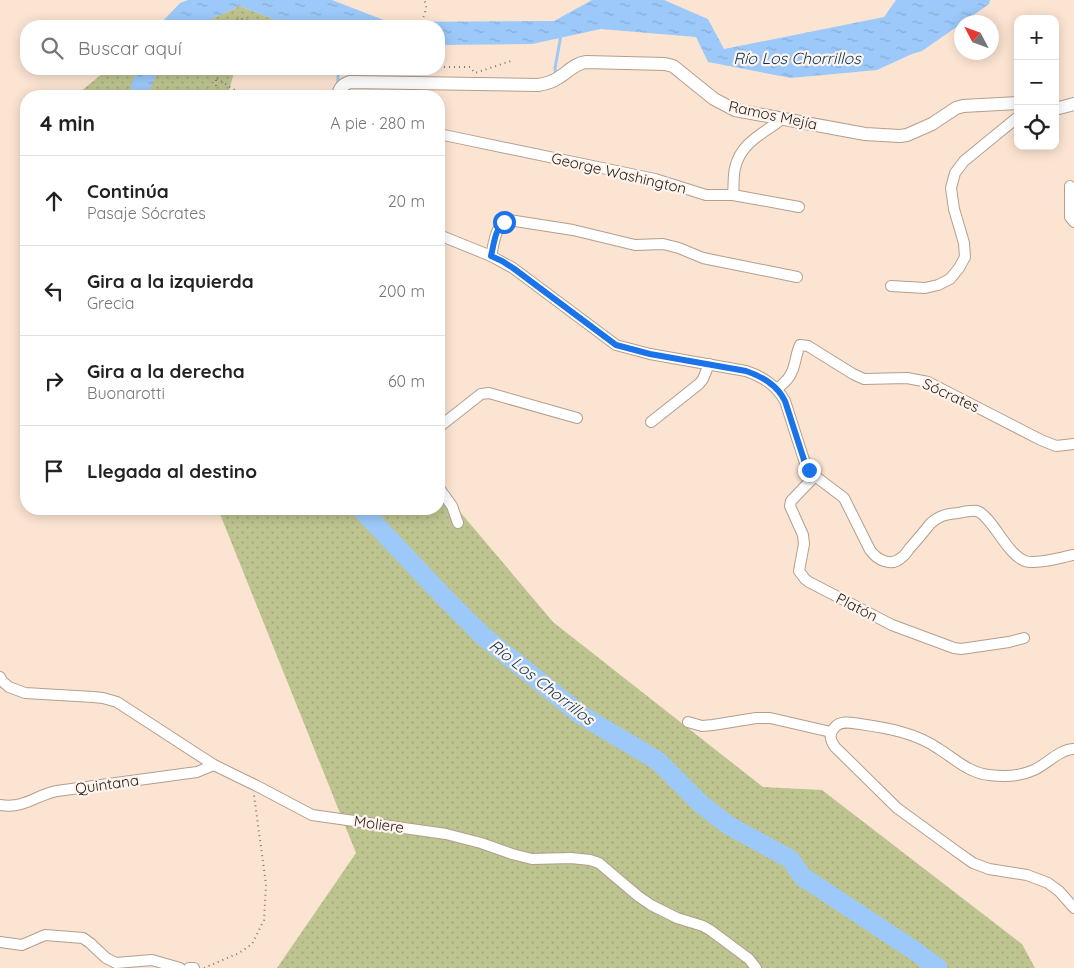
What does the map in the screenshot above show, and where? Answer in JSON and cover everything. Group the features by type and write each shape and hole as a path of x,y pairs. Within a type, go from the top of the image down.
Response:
{"street":[{"name":"Ramos Mejía","path":"340,90 345,83 350,82 538,85 558,78 581,62 665,64 672,66 722,104 735,110 865,134 900,136 907,135 932,124 956,108 1014,103"},
{"path":"1059,109 1074,104"},
{"path":"733,195 734,168 743,149 751,140 782,119"},
{"path":"891,286 925,288 938,285 950,279 965,256 964,243 954,209 951,188 955,173 964,161 1014,120"},
{"name":"George Washington","path":"445,135 655,179 706,194 733,195 800,207"},
{"path":"1070,186 1070,217 1074,222"},
{"path":"491,256 500,226 509,220 572,230 635,245 663,244 703,258 797,277"},
{"path":"445,237 502,261 616,345 650,354 746,371 757,375 777,388 785,401 805,463 815,476 844,498 870,550 874,555 886,562 900,559 935,519 945,514 972,511 978,512 984,517 1013,552 1026,562 1074,555"},
{"name":"Sócrates","path":"777,388 792,372 800,345 808,346 860,378 907,378 928,382 1041,440 1056,446 1074,444"},
{"path":"651,422 699,384 703,379 708,364"},
{"path":"445,422 481,394 489,393 577,418"},
{"name":"Platón","path":"815,476 791,501 790,506 803,535 804,544 799,570 805,579 892,625 954,648 961,649 1024,638"},
{"path":"445,496 452,506 458,523"},
{"name":"Moliere","path":"0,677 9,687 25,693 93,696 117,702 214,765 312,815 446,834 532,859 571,858 599,863 651,905 677,918 710,930 749,958 756,968"},
{"path":"688,722 702,726 756,718 770,718 831,732"},
{"path":"1074,749 1063,752 1034,770 1018,775 988,775 960,764 939,748 907,733 845,723 836,725 831,732 830,740 897,808 973,863 989,869 1028,875 1048,883 1060,891 1074,908"},
{"name":"Quintana","path":"0,805 21,804 48,792 197,772 214,765"},
{"path":"0,942 22,945 45,936 83,938 106,958 116,962 152,960 180,968"},
{"path":"188,968 194,968"}],"path":[{"path":"422,20 426,9 424,0"},
{"path":"445,67 470,67 475,73 514,60"},
{"path":"216,75 216,90"},
{"path":"216,78 235,90"},
{"path":"204,968 239,953 252,944 264,920 266,884 254,795 257,786"}],"green space":[{"path":"240,6 275,20 209,20"},
{"path":"101,75 233,75 229,90 82,90"},
{"path":"445,494 553,622 763,787 822,790 1022,944 1035,968 277,968 356,853 220,515 445,515"}],"water":[{"path":"188,0 332,0 384,20 275,20 240,6 209,20 164,20 180,3"},
{"path":"592,0 664,0 708,19 724,49 884,17 896,0 990,0 989,4 974,15 954,15 954,29 922,51 877,70 791,78 708,62 696,37 601,29 532,44 445,45 445,22 554,21"},
{"path":"135,75 156,75 150,90 131,90"}],"waterway":[{"path":"556,76 555,68 561,35"},
{"path":"338,75 338,85"},
{"name":"Río Los Chorrillos","path":"367,515 482,635 581,715 658,761 701,804 728,825 790,859 803,877 938,968"}],"route":[{"path":"504,222 497,233 491,256 513,268 616,345 650,354 746,371 768,381 777,388 785,401 809,470"}]}
